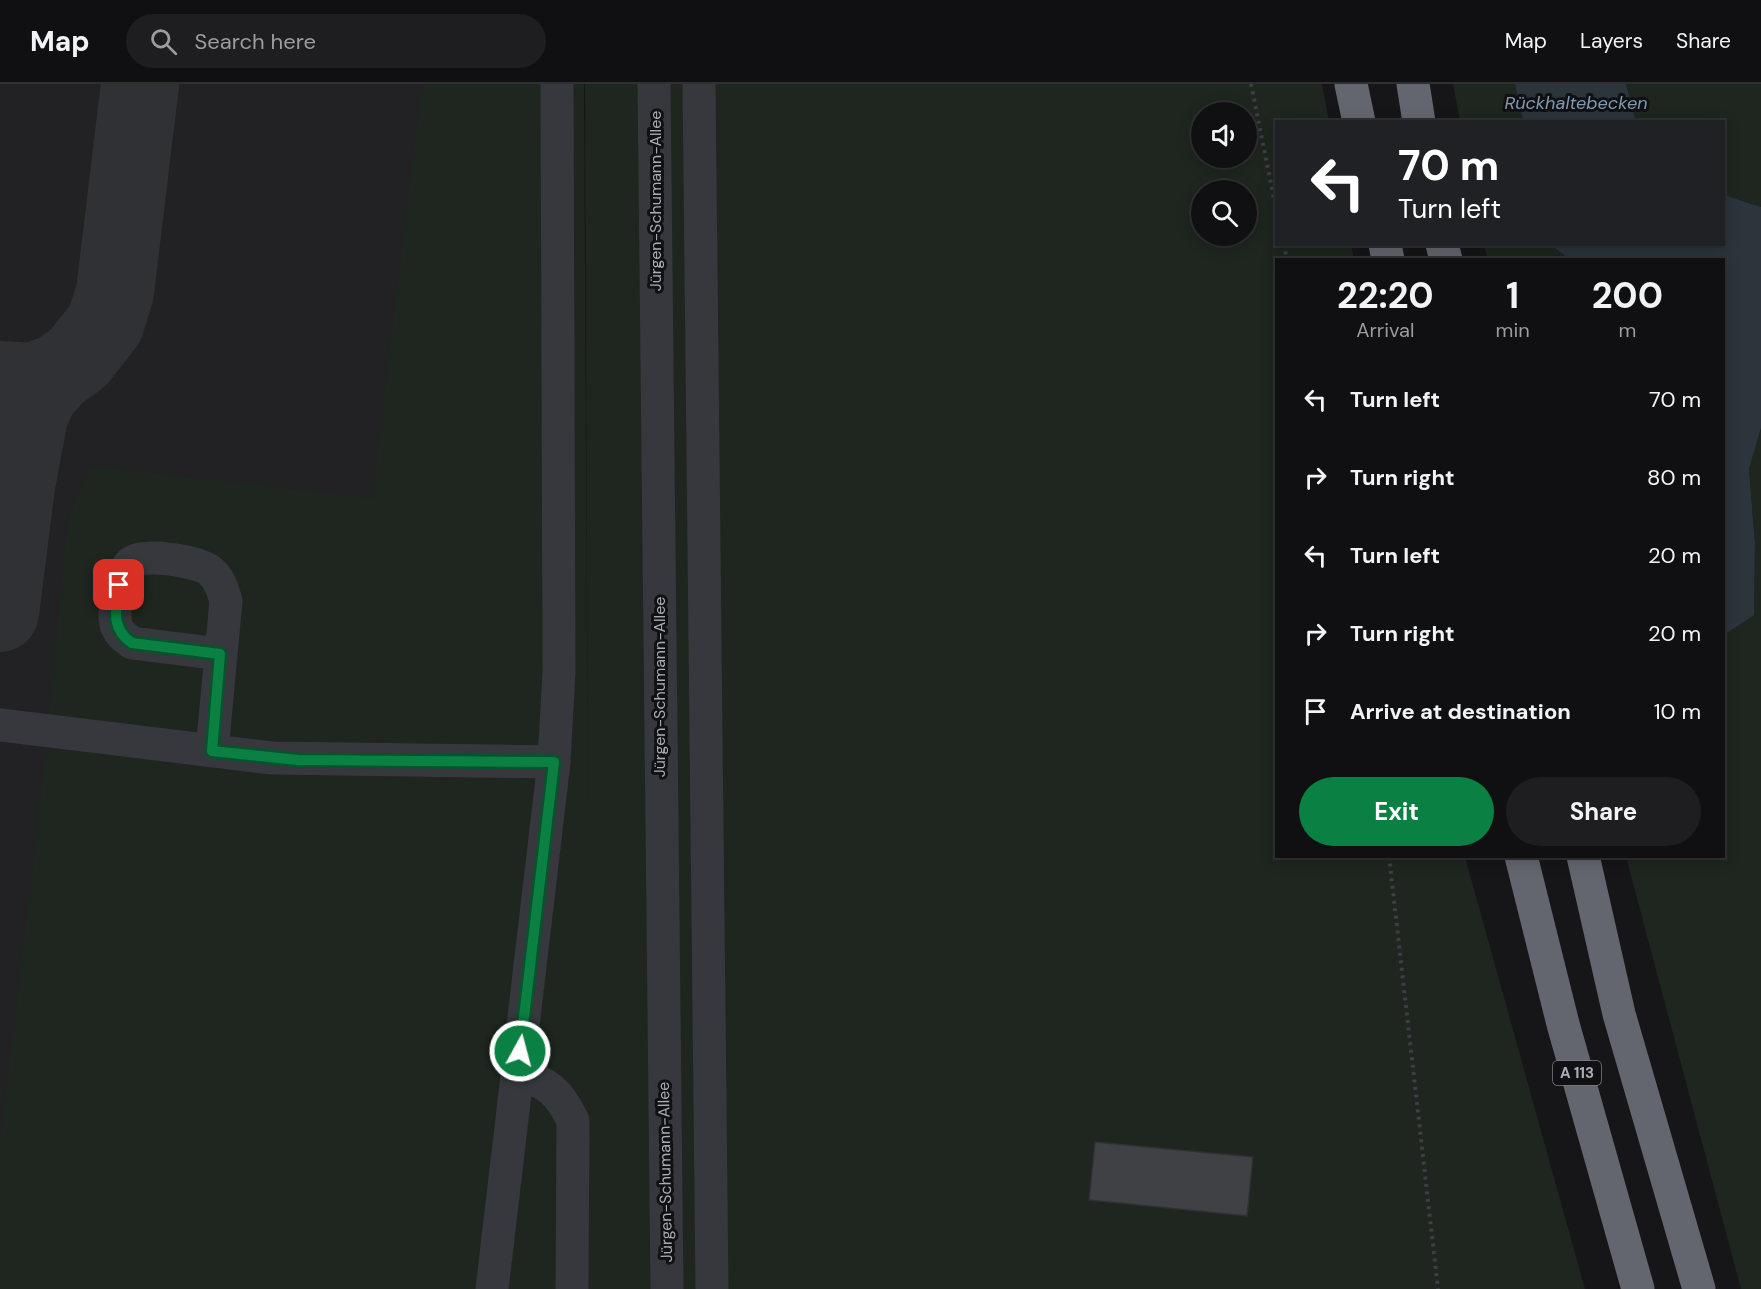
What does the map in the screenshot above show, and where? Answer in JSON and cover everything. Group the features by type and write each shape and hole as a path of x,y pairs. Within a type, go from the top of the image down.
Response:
{"highway":[{"path":"1351,84 1359,120"},
{"path":"1413,84 1419,120"},
{"name":"A 113","path":"1522,858 1563,1024 1638,1289"},
{"path":"1583,858 1619,1014 1699,1289"}],"street":[{"path":"492,1289 554,762 559,671 557,84"},
{"name":"Jürgen-Schumann-Allee","path":"654,84 667,1289"},
{"path":"699,84 712,1289"},
{"path":"212,751 220,654"},
{"path":"0,725 298,760 554,762"},
{"path":"517,1073 544,1082 564,1102 573,1121 572,1289"}],"path":[{"path":"1251,84 1275,204"},
{"path":"1389,858 1438,1289"}],"shaded area":[{"path":"0,84 578,84 0,1289"},
{"path":"422,84 584,84 588,818 585,84 1322,84 1329,120 1275,120 1275,246 1351,246 1354,258 1275,258 1275,858 1465,858 1585,1289 0,1289 0,1143 41,797 68,520 90,466 372,498"},
{"path":"1453,84 1515,84 1523,120 1460,120"},
{"path":"1626,84 1761,84 1761,207 1725,195 1725,120 1636,120"},
{"path":"1484,246 1552,246 1568,258 1488,258"},
{"path":"1761,428 1761,1289 1741,1289 1626,858 1725,858 1725,634 1754,614 1755,543 1749,469"}],"water":[{"name":"Rückhaltebecken","path":"1515,84 1626,84 1636,120 1523,120"},
{"path":"1725,195 1761,207 1761,428 1749,469 1755,543 1754,615 1725,634 1725,258 1568,258 1552,246 1725,246"}],"building":[{"path":"1095,1142 1253,1157 1247,1216 1089,1200"}],"taxiway":[{"path":"0,380 32,382 57,373 78,358 105,324 115,292 140,84"},
{"path":"0,613 16,486 29,416 39,393 57,373"}],"route":[{"path":"119,585 116,624 122,636 132,643 220,654 212,751 298,760 554,762 520,1051"}]}
